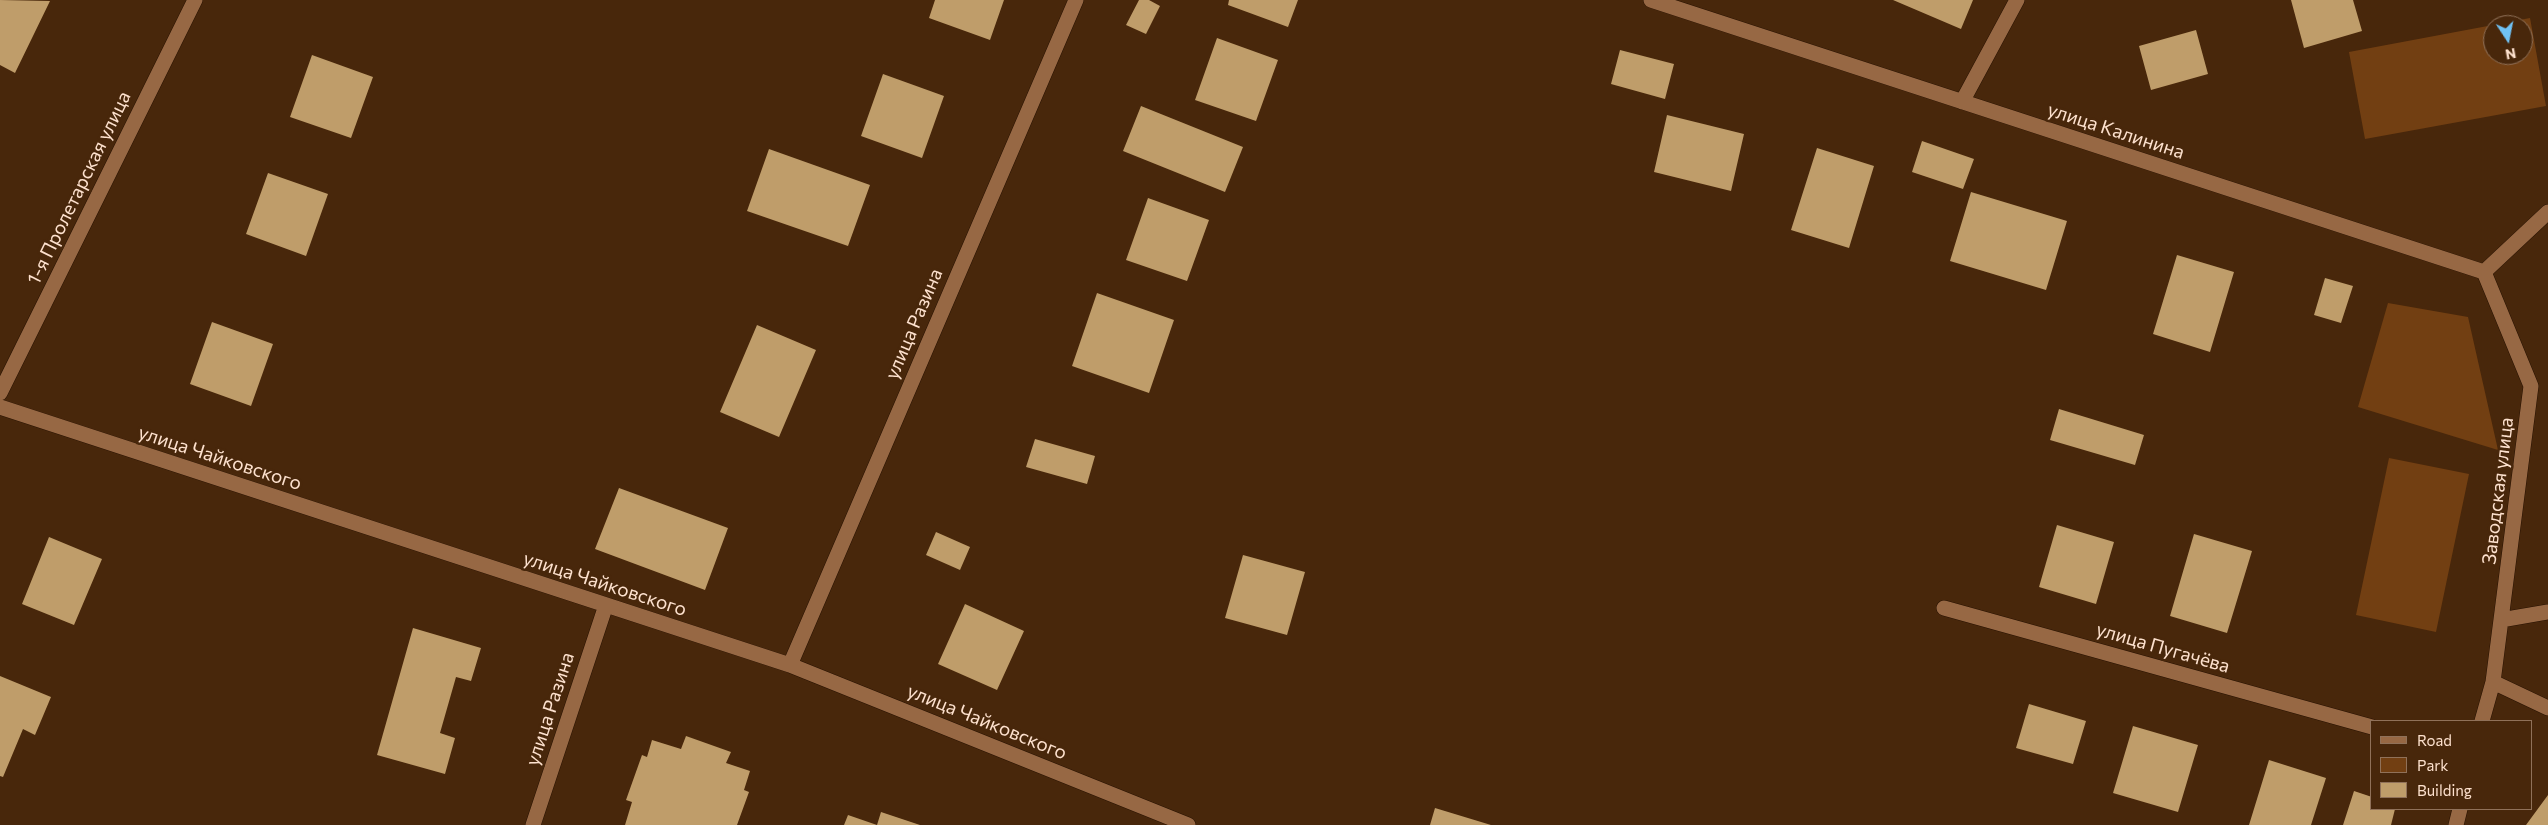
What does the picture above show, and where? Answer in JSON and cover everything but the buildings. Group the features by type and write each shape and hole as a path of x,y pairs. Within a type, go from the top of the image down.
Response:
{"street":[{"name":"1-я Пролетарская улица","path":"0,393 195,0"},
{"name":"улица Разина","path":"790,665 1076,0"},
{"name":"улица Калинина","path":"1651,0 2484,272"},
{"path":"1962,102 2017,0"},
{"path":"2484,272 2548,212"},
{"name":"Заводская улица","path":"2482,720 2493,682 2531,386 2484,272"},
{"name":"улица Чайковского","path":"0,407 790,665 1188,825"},
{"name":"улица Разина","path":"532,825 606,605"},
{"name":"улица Пугачёва","path":"1944,608 2370,726"},
{"path":"2502,620 2548,612"},
{"path":"2493,682 2548,708"},
{"path":"2456,825 2460,810"}],"green space":[{"path":"2483,27 2483,65 2533,65 2533,34 2546,106 2365,139 2349,52"},
{"path":"2388,303 2468,317 2498,450 2358,407"},
{"path":"2389,458 2469,474 2436,632 2356,615"}]}
